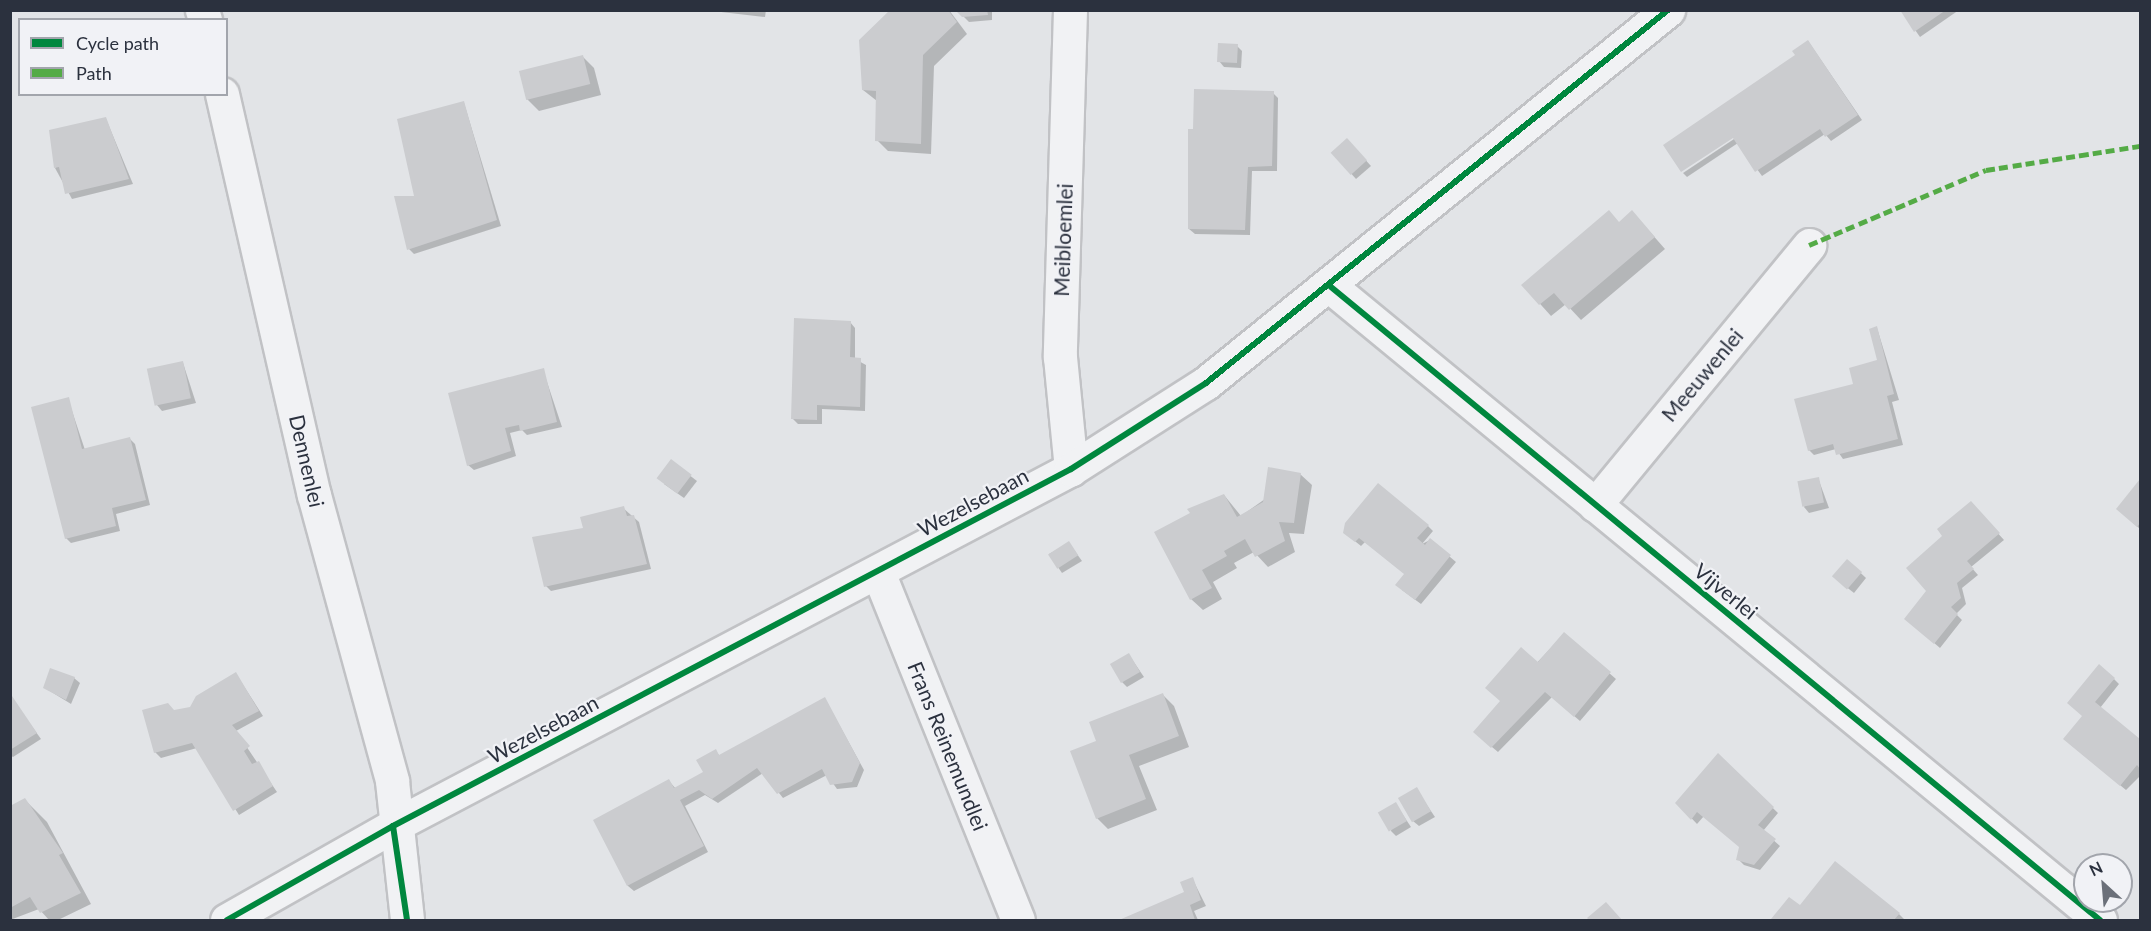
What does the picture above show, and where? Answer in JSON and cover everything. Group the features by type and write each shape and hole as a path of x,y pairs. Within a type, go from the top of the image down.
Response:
{"street":[{"name":"Meibloemlei","path":"1070,10 1060,357 1071,469"},
{"name":"Wezelsebaan","path":"227,921 393,826 1071,469 1206,383 1331,287 1668,10"},
{"name":"Dennenlei","path":"222,96 314,495 392,781 393,826 407,921"},
{"name":"Meeuwenlei","path":"1595,505 1809,245"},
{"name":"Vijverlei","path":"1331,287 2100,921"},
{"name":"Frans Reinemundlei","path":"878,572 1018,921"}],"building":[{"path":"890,10 948,10 957,22 923,55 921,144 875,141 876,91 862,90 859,40"},
{"path":"955,10 987,10 988,15 962,17"},
{"path":"1900,10 1946,10 1914,32"},
{"path":"1808,40 1858,115 1825,137 1820,129 1755,172 1733,138 1681,172 1663,145 1795,55 1792,51"},
{"path":"1218,43 1238,44 1237,63 1217,62"},
{"path":"583,55 590,84 526,100 519,71"},
{"path":"1194,89 1274,91 1272,166 1248,167 1245,230 1188,229 1188,129 1193,129"},
{"path":"464,101 497,220 407,250 394,196 414,196 397,119"},
{"path":"106,117 129,179 65,194 59,167 54,168 49,130"},
{"path":"1347,138 1367,160 1351,175 1331,153"},
{"path":"1609,210 1619,222 1632,210 1655,237 1569,310 1554,293 1539,305 1521,285"},
{"path":"794,318 851,321 850,357 861,358 860,407 817,405 817,420 791,419"},
{"path":"1877,326 1894,394 1887,396 1898,439 1836,455 1833,444 1808,451 1794,399 1853,384 1849,368 1877,360 1869,329"},
{"path":"183,361 191,398 155,406 147,369"},
{"path":"544,368 557,422 520,431 519,425 505,428 511,451 467,466 448,393"},
{"path":"69,397 82,449 130,437 146,500 112,508 116,526 65,539 31,407"},
{"path":"671,459 692,475 677,494 657,478"},
{"path":"1268,467 1301,473 1294,523 1279,522 1285,541 1255,557 1245,539 1224,551 1227,556 1202,570 1212,588 1190,600 1154,532 1190,513 1187,509 1224,494 1237,517 1263,502"},
{"path":"1819,477 1824,503 1802,507 1797,481"},
{"path":"2140,479 2140,523 2137,527 2116,509"},
{"path":"1378,483 1429,525 1417,538 1425,545 1430,538 1451,555 1415,600 1395,585 1404,574 1359,538 1355,542 1343,533 1345,523"},
{"path":"1971,501 2000,533 1967,561 1974,569 1957,583 1961,598 1951,607 1958,614 1934,644 1904,619 1926,591 1906,568 1942,536 1937,529"},
{"path":"624,506 627,516 634,515 647,564 544,587 532,537 583,528 580,517"},
{"path":"1069,541 1078,555 1057,569 1048,555"},
{"path":"1847,559 1862,572 1847,589 1832,576"},
{"path":"1564,632 1611,672 1574,717 1545,692 1491,748 1473,732 1500,701 1485,688 1521,647 1538,662"},
{"path":"1129,653 1140,672 1121,683 1110,664"},
{"path":"2099,664 2115,678 2095,702 2140,739 2140,769 2137,765 2120,786 2063,739 2082,716 2067,703"},
{"path":"50,668 75,677 66,700 43,688"},
{"path":"236,672 259,711 232,725 250,746 244,751 252,764 259,761 273,786 233,811 192,743 154,753 142,710 168,703 174,710 190,707 196,696"},
{"path":"10,693 37,733 10,750"},
{"path":"1163,693 1179,736 1129,755 1146,799 1096,819 1070,751 1096,741 1089,722"},
{"path":"825,697 860,763 852,782 830,785 822,769 777,794 757,768 712,799 699,790 680,800 704,846 627,886 593,820 669,779 674,788 703,772 696,760 716,749 719,755"},
{"path":"1718,753 1774,807 1758,825 1776,839 1754,865 1736,860 1739,847 1697,812 1691,820 1675,803"},
{"path":"1417,787 1431,811 1412,822 1398,798"},
{"path":"25,798 63,853 59,855 81,893 40,913 30,897 10,908 10,806"},
{"path":"1396,802 1407,821 1389,832 1378,812"},
{"path":"1835,861 1900,913 1894,920 1771,919 1789,897 1800,905"},
{"path":"1193,877 1201,900 1190,905 1195,920 1119,920 1184,892 1180,882"},
{"path":"1606,902 1622,920 1589,920 1587,918"}],"marked path":[{"path":"1809,245 1986,170 2140,146"}],"cycle path":[{"path":"227,920 393,826 1071,469 1206,383 1668,10"},
{"path":"1331,287 2100,920"},
{"path":"393,826 407,920"}]}
